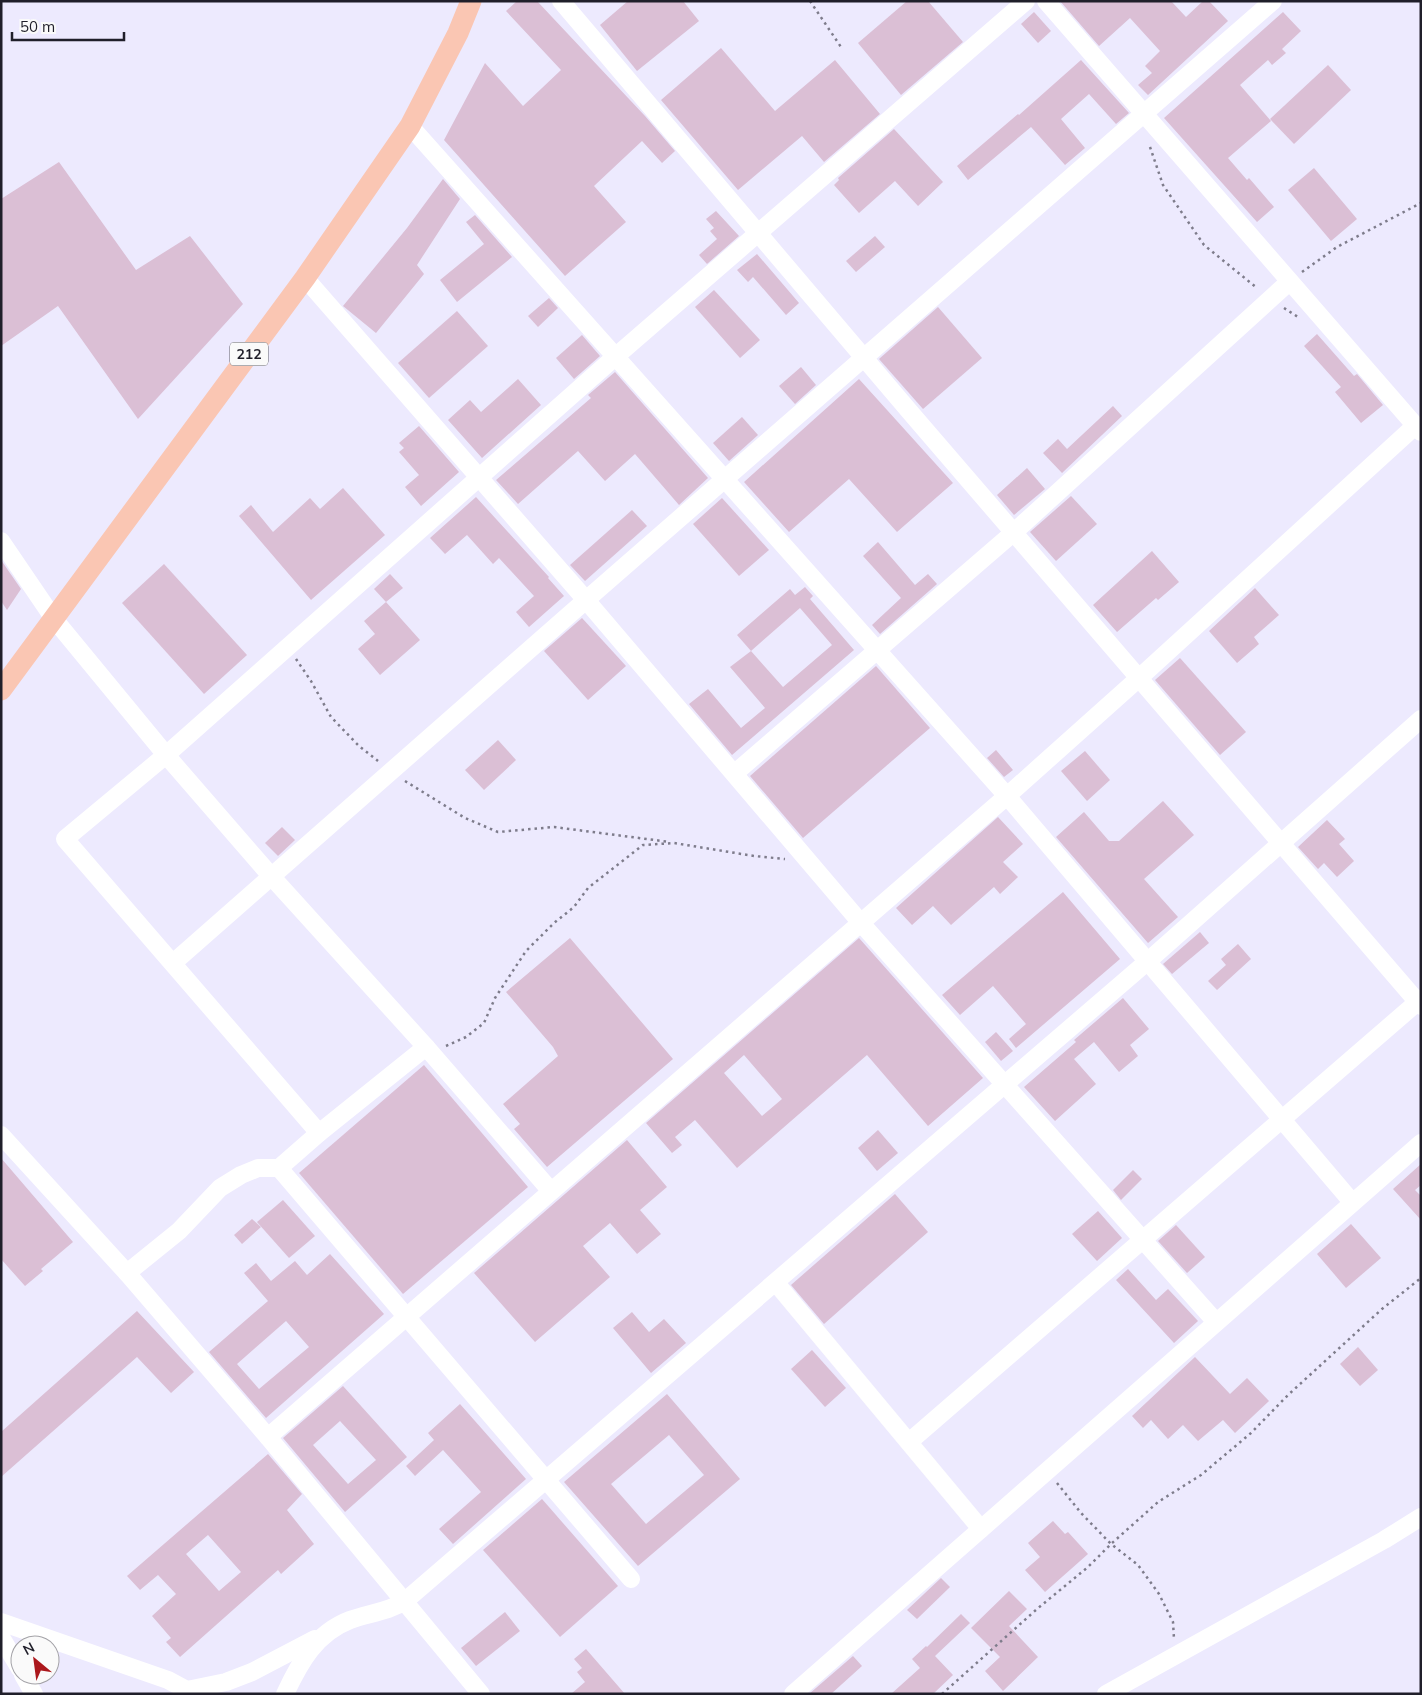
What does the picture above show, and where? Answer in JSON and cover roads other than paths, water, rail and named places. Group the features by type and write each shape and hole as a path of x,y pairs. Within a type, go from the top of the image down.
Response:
{"main road":[{"name":"212","path":"1,690 305,278 410,126 458,33 471,1"}],"street":[{"path":"561,1 1014,533 1420,1002 909,1442"},
{"path":"319,1133 65,840 166,755 615,357 1026,1"},
{"path":"268,1437 550,1190 1007,796 1418,429 1046,1"},
{"path":"173,963 1273,1"},
{"path":"410,126 1007,796 1352,1202"},
{"path":"305,278 586,600 861,923 1216,1322"},
{"path":"735,773 1014,533 1289,282"},
{"path":"1,541 54,618 166,755 271,876 426,1047 550,1190"},
{"path":"1,1622 168,1680 190,1692 226,1682 252,1672 350,1620 395,1608 1148,962 1421,719"},
{"path":"127,1273 178,1231 220,1188 241,1175 258,1168 279,1168 319,1133 426,1047"},
{"path":"1,1135 127,1273 268,1437 481,1694"},
{"path":"793,1694 1421,1143"},
{"path":"279,1168 631,1579"},
{"path":"776,1283 981,1529"},
{"path":"1106,1694 1384,1540 1421,1517"},
{"path":"285,1694 299,1666 313,1645 330,1630"},
{"path":"1,1637 10,1652"}]}
